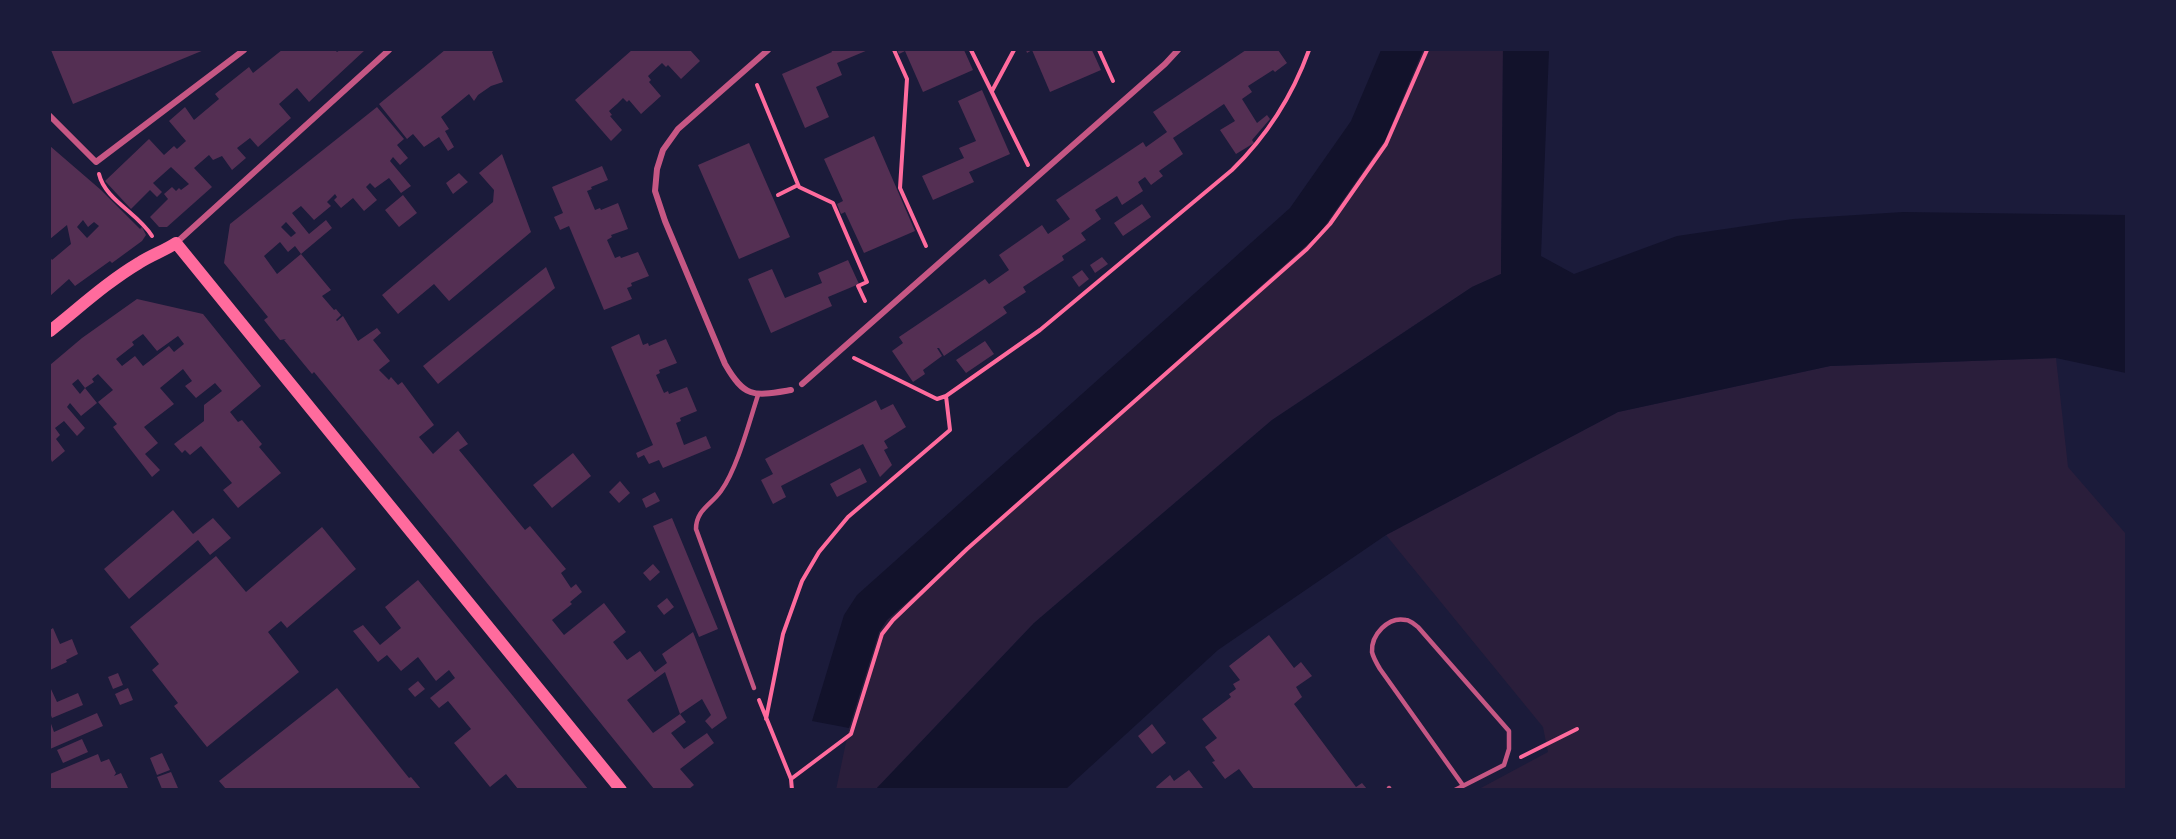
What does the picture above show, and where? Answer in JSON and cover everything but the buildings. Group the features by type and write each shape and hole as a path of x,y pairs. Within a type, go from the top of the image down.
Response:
{"main road":[{"path":"50,331 118,277 141,261 162,253 176,243 621,789"}],"street":[{"path":"50,116 96,162 244,50"},
{"path":"176,243 389,50"},
{"path":"768,50 678,129 663,150 657,169 655,191 665,221 734,381 747,391 758,395 791,390"},
{"path":"802,384 1165,64 1178,50"}],"lane":[{"path":"754,688 696,528 696,521 700,512 721,491 737,458 758,395"},
{"path":"1455,789 1504,765 1509,749 1509,731 1419,627 1406,620 1391,622 1379,630 1372,653 1380,669 1462,784"}],"path":[{"path":"894,50 907,79 900,188 926,246"},
{"path":"971,50 1035,179"},
{"path":"992,92 1014,50"},
{"path":"1099,50 1113,81"},
{"path":"840,351 938,399 946,396 1040,330 1252,151 1286,103 1309,50"},
{"path":"791,779 851,734 882,634 893,620 967,549 1307,249 1330,224 1386,144 1426,50"},
{"path":"757,86 798,185 833,203 867,282 858,286 865,301"},
{"path":"96,162 102,185 146,227 162,253"},
{"path":"778,195 798,185"},
{"path":"766,719 783,634 802,581 819,552 848,517 950,430 946,396"},
{"path":"754,688 791,779 792,789"},
{"path":"1504,765 1577,729"}],"shaded area":[{"path":"1381,50 1423,50 1385,140 1319,234 887,620 879,632 849,728 812,721 844,615 857,595 1290,208 1351,121"},
{"path":"1423,50 1503,50 1501,274 1472,287 1272,420 1034,623 876,789 836,790 849,728 879,632 887,620 1319,234 1385,140"},
{"path":"1503,50 1549,50 1541,256 1574,274 1677,236 1793,219 1903,212 2126,215 2126,373 2056,358 1830,366 1618,412 1386,535 1218,650 1066,789 876,789 1034,623 1272,420 1472,287 1501,274"},
{"path":"2056,358 2068,467 2126,534 2126,789 1479,789 1548,752 1543,727 1386,535 1618,412 1830,366"}]}
